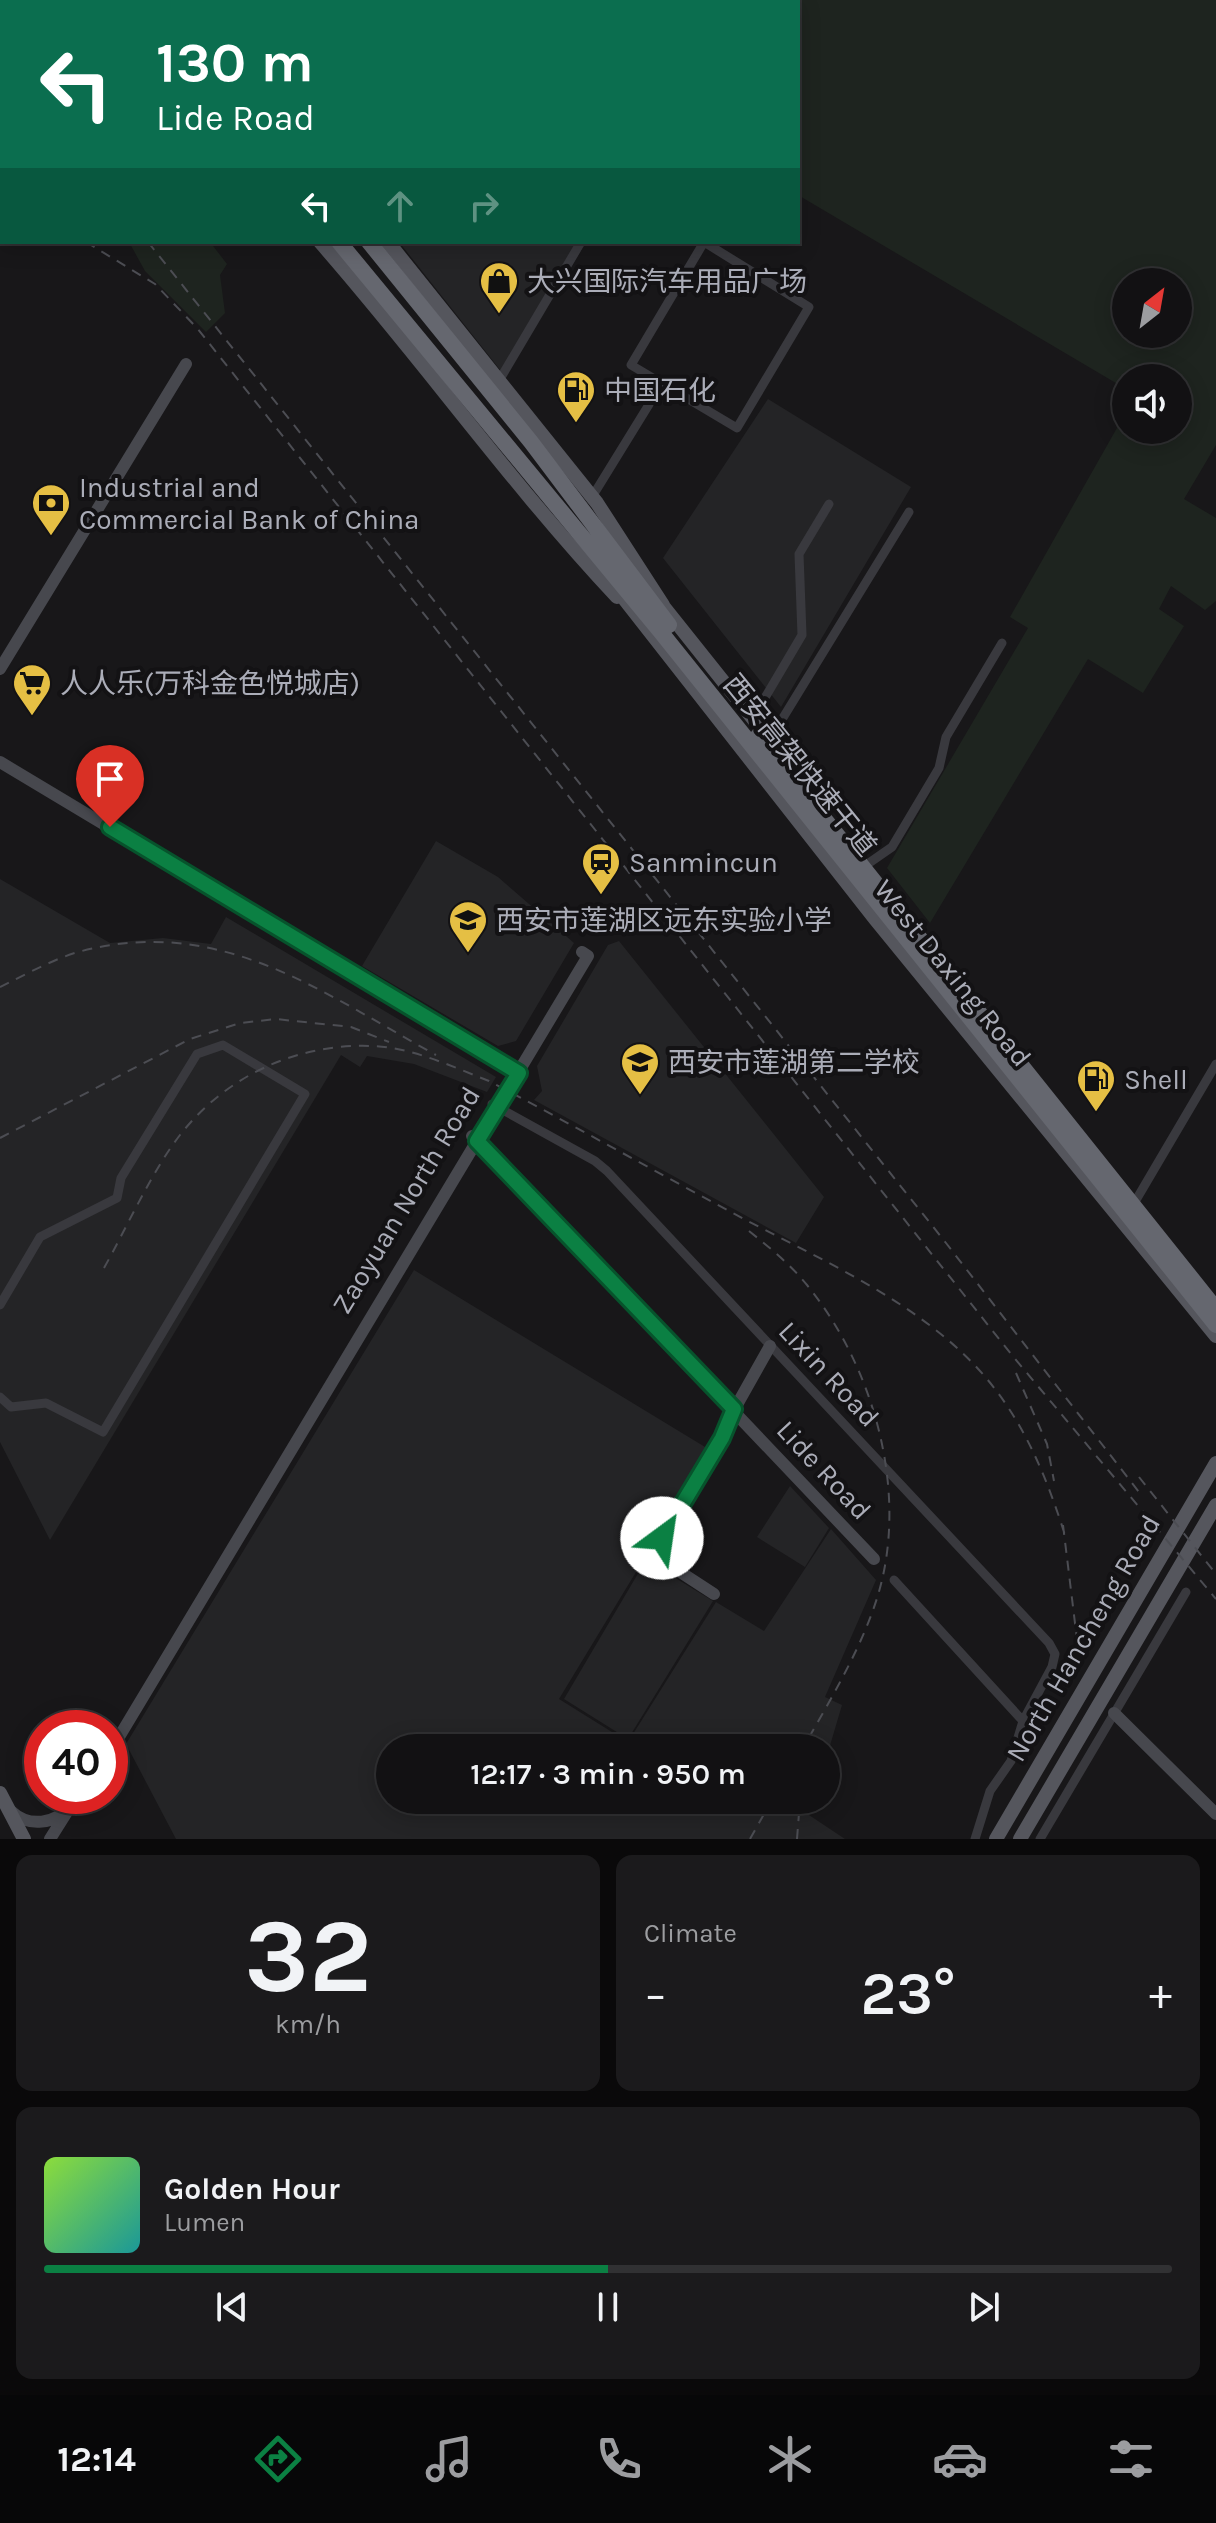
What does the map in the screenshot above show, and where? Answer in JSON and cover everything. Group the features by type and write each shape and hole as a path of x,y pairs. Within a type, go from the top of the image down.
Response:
{"highway":[{"name":"西安高架快速干道","path":"341,244 447,375 576,518 1216,1309"},
{"name":"西安高架快速干道","path":"371,244 466,361 576,518"},
{"name":"西安高架快速干道","path":"664,627 1216,1325"}],"main road":[{"path":"322,244 411,350 530,501 638,619"},
{"path":"390,244 592,497 663,605"},
{"name":"West Daxing Road","path":"576,518 638,619 875,919 1216,1336"},
{"name":"West Daxing Road","path":"576,518 663,605 1216,1299"},
{"name":"North Hancheng Road","path":"996,1839 1216,1463"},
{"name":"North Hancheng Road","path":"1020,1839 1216,1505"},
{"path":"4,1800 24,1839"}],"street":[{"path":"500,379 580,244"},
{"path":"703,244 631,365 737,428 809,307 707,244"},
{"path":"0,669 186,364"},
{"path":"592,497 661,385"},
{"path":"753,718 802,635 799,554 829,504"},
{"path":"770,739 909,512"},
{"path":"869,863 892,847 939,768 946,737 1002,643"},
{"path":"0,762 515,1071"},
{"name":"Zaoyuan North Road","path":"128,1710 495,1106 582,952 588,956 515,1071"},
{"path":"0,1305 40,1237 117,1198 121,1178 197,1054 223,1045 305,1094 103,1432 46,1403 11,1407 0,1397"},
{"path":"1136,1200 1216,1064"},
{"name":"Lixin Road","path":"495,1106 595,1161 1049,1643 1055,1654 1052,1667 1023,1721 1015,1752 990,1791 975,1839"},
{"name":"Zaoyuan North Road","path":"128,1722 475,1139"},
{"name":"Lide Road","path":"475,1139 874,1559"},
{"path":"714,1594 668,1564 662,1538 722,1438 734,1409 770,1346"},
{"path":"894,1580 1023,1721"},
{"path":"1040,1839 1186,1592"},
{"path":"1114,1713 1216,1814"},
{"path":"4,1800 18,1817 37,1822 62,1814"},
{"path":"50,1839 66,1814"},
{"path":"58,1839 73,1814"}],"shaded area":[{"path":"800,0 1216,0 1216,445 1184,499 1216,518 1216,601 1205,610 1171,586 1159,609 1184,626 1143,693 1088,659 930,923 887,868 1028,628 1010,617 1112,437 1112,444 1192,444 1192,364 1112,364 1112,381 800,196"},
{"path":"130,244 212,244 227,264 220,275 225,313 206,332 145,271"},
{"name":"大兴国际汽车用品广场","path":"401,244 585,244 505,376"},
{"path":"768,399 911,487 781,707 663,558"},
{"name":"西安市莲湖区远东实验小学","path":"436,841 498,877 574,943 516,1041 498,1046 362,966"},
{"path":"0,879 110,943 163,938 211,944 226,917 496,1077 487,1092 414,1064 367,1056 360,1067 341,1055 50,1540 0,1442"},
{"name":"西安市莲湖第二学校","path":"619,941 824,1197 796,1243 534,1100 542,1091 537,1066 608,945"},
{"path":"414,1270 710,1450 559,1699 615,1734 376,1734 376,1814 809,1814 845,1839 176,1839 128,1748 128,1741"},
{"path":"790,1486 829,1528 805,1567 757,1537"},
{"path":"831,1529 876,1580 825,1697 842,1705 833,1734 633,1734 716,1602 764,1631"},
{"path":"646,1560 713,1601 631,1734 620,1734 564,1699"}],"railway":[{"path":"89,244 155,284 197,328 1011,1354 1216,1599"},
{"path":"150,244 946,1243 1142,1496"},
{"path":"0,987 78,952 129,943 177,943 222,951 266,965 308,984 436,1055"},
{"path":"0,1138 190,1039 240,1023 276,1019 351,1027 389,1042"},
{"path":"104,1268 150,1182 180,1135 198,1114 241,1080 290,1057 317,1050 372,1046 417,1054 489,1081 838,1268 909,1310 972,1362 998,1393 1038,1461 1065,1535"},
{"path":"749,1231 794,1270 831,1318 867,1392 887,1473 887,1555 878,1595 854,1654 811,1734"},
{"path":"1016,1373 1047,1444 1054,1481"},
{"path":"1139,1477 1216,1574"},
{"path":"1063,1525 1080,1664"},
{"path":"750,1839 764,1814"},
{"path":"797,1839 799,1814"}],"place":[{"name":"大兴国际汽车用品广场","path":"499,315"},
{"name":"中国石化","path":"576,424"},
{"name":"Industrial and Commercial Bank of China","path":"51,537"},
{"name":"人人乐(万科金色悦城店)","path":"32,717"},
{"name":"Sanmincun","path":"601,896"},
{"name":"西安市莲湖区远东实验小学","path":"468,954"},
{"name":"西安市莲湖第二学校","path":"640,1096"},
{"name":"Shell","path":"1096,1113"}],"route":[{"path":"110,827 519,1073 477,1141 734,1409 722,1438 662,1538"}]}
